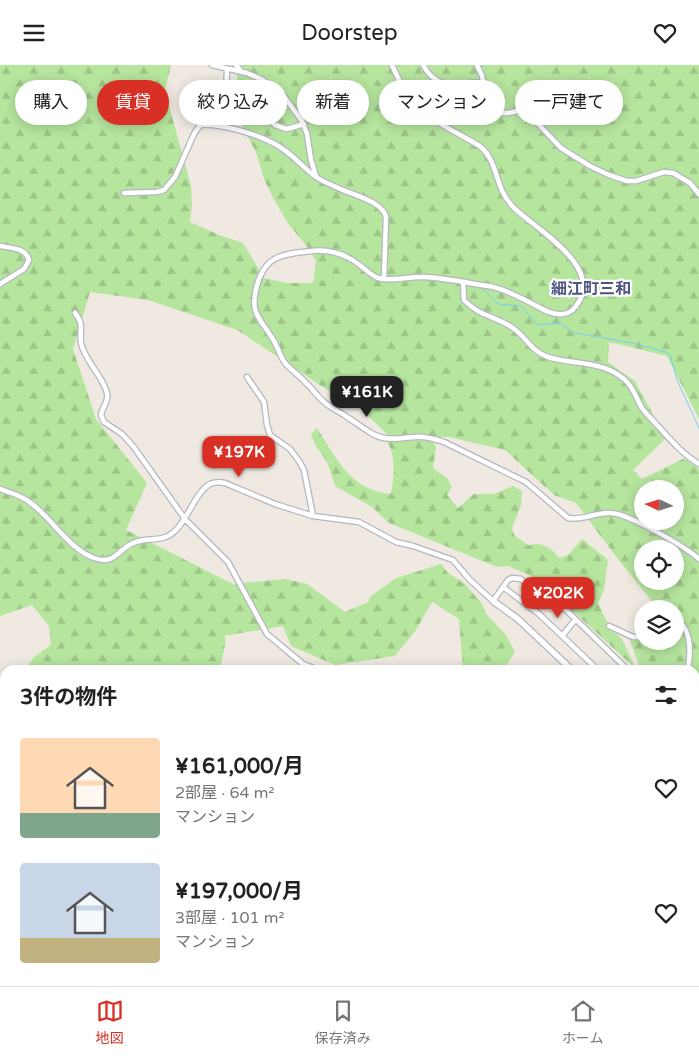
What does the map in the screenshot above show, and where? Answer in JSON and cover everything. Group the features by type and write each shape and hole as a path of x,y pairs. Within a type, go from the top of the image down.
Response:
{"street":[{"path":"212,65 269,83 283,95 297,112"},
{"path":"236,65 242,73"},
{"path":"392,65 400,83 414,104 424,113 481,147 489,155 498,183 508,202 571,257 581,275 582,288 580,298 576,306 568,313 556,314 500,289 463,281 422,277 377,278 347,256 336,251 314,251 274,258 266,265 261,273 254,299 254,309 262,325 274,339 287,365 307,383 322,401 370,432 384,438 397,440 417,436 431,437 444,442 526,481 568,518 577,519 606,513 617,513 674,541 699,559"},
{"path":"423,65 432,79 435,80"},
{"path":"477,65 482,80"},
{"path":"227,69 226,94 229,101 234,102 245,97 270,122 283,128 304,125 311,160 317,177"},
{"path":"505,113 526,111 561,148 609,175 627,181 636,181 662,172 670,172 684,178 699,194"},
{"path":"124,193 157,192 168,187 175,177 197,129 202,125 216,125 243,132 269,141 290,153 317,177 345,192 375,203 384,210 386,217 384,279"},
{"path":"0,245 22,251 29,260 24,269 0,283"},
{"path":"463,281 464,299 471,308 512,327 531,347 542,354 568,361 600,365 624,378 631,385 643,410 670,441 699,464"},
{"path":"75,313 82,323 81,343 107,393 101,418 122,434 133,446 185,519 228,562 268,634 306,665"},
{"path":"247,377 264,402 270,435 290,449 304,470 313,517"},
{"path":"0,489 29,501 82,551 93,557 105,560 113,558 127,545 136,541 164,539 178,528 210,484 217,482 225,483 275,505 313,517 360,522 396,542 453,560 470,581 518,619 567,665"},
{"path":"493,601 510,578 520,579 533,590 552,599 623,665"},
{"path":"503,587 539,614 593,665"},
{"path":"562,636 575,620"},
{"path":"609,626 634,637"},
{"path":"684,627 690,650 688,665"}],"green space":[{"path":"0,65 171,65 168,80 97,80 97,125 169,125 169,106 191,186 192,205 190,222 243,243 264,278 287,283 313,283 316,262 312,253 287,222 272,196 264,179 256,152 242,125 287,125 287,80 237,80 239,65 699,65 699,419 667,356 609,342 608,362 635,381 666,438 633,470 642,479 685,458 699,469 699,665 639,665 630,641 634,635 634,650 684,650 684,600 651,600 643,590 684,590 684,540 634,540 634,579 576,503 554,495 505,450 449,437 423,437 433,440 436,448 433,468 447,478 452,487 447,495 458,508 474,494 494,494 513,486 522,491 521,505 512,528 514,535 528,545 539,544 550,548 560,558 568,555 582,539 608,560 604,590 598,603 609,626 622,639 634,665 632,665 538,579 508,566 497,567 389,523 372,507 335,486 328,465 315,445 311,434 317,428 338,461 355,480 377,492 391,494 394,472 393,457 384,438 415,436 388,435 353,401 335,395 237,330 148,300 90,292 73,349 96,419 147,483 126,530 233,584 285,579 307,584 345,612 368,602 371,596 396,578 441,564 448,573 465,584 482,604 486,614 506,635 515,652 506,665 463,665 459,619 432,602 416,630 395,656 335,665 291,646 283,626 224,636 226,639 221,665 28,665 34,657 51,645 49,626 32,605 0,616"}],"waterway":[{"path":"480,286 498,304 521,306 538,325 561,323 571,332 632,343 666,352 670,355 677,380 699,428"}],"district":[{"name":"細江町三和","path":"591,289"}]}
